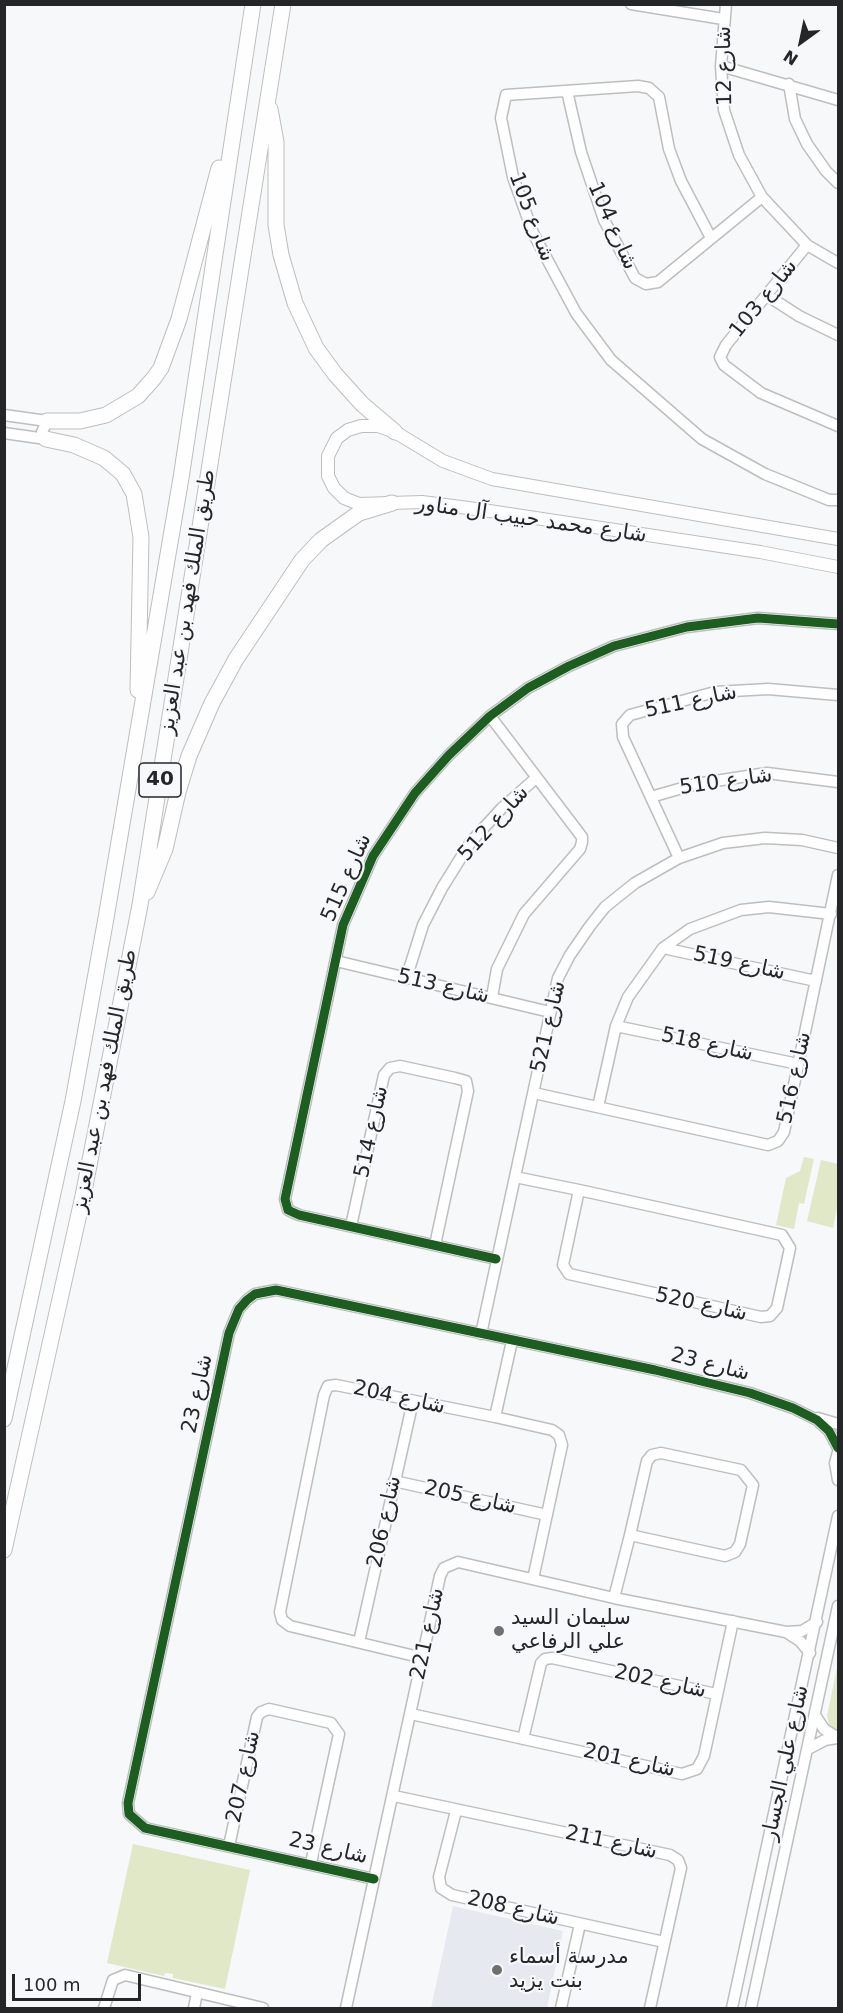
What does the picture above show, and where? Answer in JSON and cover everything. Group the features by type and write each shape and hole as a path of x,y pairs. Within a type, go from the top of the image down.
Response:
{"highway":[{"name":"طريق الملك فهد بن عبد العزيز","path":"4,1419 73,1101 136,743 181,478 253,4"},
{"name":"طريق الملك فهد بن عبد العزيز","path":"4,1550 83,1196 140,905 283,4"},
{"path":"47,421 80,421 106,415 138,396 161,368 179,319 238,96"},
{"path":"267,102 276,142 275,208 278,240 295,303 308,334 335,374 362,404 395,432"},
{"path":"46,439 74,445 110,462 129,482 138,505 141,537 136,743"},
{"path":"140,905 160,863 189,756 212,703 236,659 302,560 321,540 359,513 392,503"}],"main road":[{"name":"شارع محمد حبيب آل مناور","path":"838,539 492,479 442,461 395,432 369,426 348,430 333,444 327,463 331,483 344,498 364,505 422,502 476,509 760,552 838,567"}],"street":[{"path":"631,4 663,7 723,19"},
{"name":"شارع 12","path":"726,4 721,66 724,110 739,155 762,197 807,245 838,263"},
{"path":"721,66 838,100"},
{"path":"789,84 795,119 807,144 826,171 838,183"},
{"name":"شارع 105","path":"711,238 681,181 673,160 659,97 649,88 638,86 506,95 501,118 513,177 533,233 576,313 611,360 702,439 765,474 829,500 838,500"},
{"name":"شارع 104","path":"567,91 581,152 604,220 635,278 646,284 658,282 762,197"},
{"name":"شارع 103","path":"807,245 726,345 720,357 724,365 761,393 838,426"},
{"path":"768,296 799,316 838,335"},
{"path":"4,415 47,421 42,432 46,439"},
{"path":"4,433 46,439"},
{"name":"شارع 515","path":"496,1259 299,1215 288,1210 285,1199 343,925 389,828 428,778 490,716 528,688 569,666 614,646 687,627 758,618 838,624"},
{"name":"شارع 511","path":"680,858 622,736 622,724 630,715 715,692 768,688 838,695"},
{"path":"490,716 536,778"},
{"name":"شارع 510","path":"651,796 696,784 767,773 838,782"},
{"name":"شارع 512","path":"406,979 423,925 442,888 470,843 502,808 536,778 582,837 582,842 580,849 524,914 497,969 492,998"},
{"name":"شارع 521","path":"481,1334 558,978 570,955 605,907 635,883 680,858 723,843 765,838 802,840 838,848"},
{"name":"شارع 516","path":"534,1093 768,1145 778,1141 784,1132 838,875"},
{"path":"598,1107 616,1026 628,997 645,970 663,948 690,929 741,910 769,907 831,914"},
{"name":"شارع 519","path":"663,948 816,981"},
{"name":"شارع 513","path":"336,961 550,1012"},
{"name":"شارع 518","path":"616,1026 798,1064"},
{"name":"شارع 514","path":"351,1226 384,1075 390,1068 400,1066 455,1078 466,1081 468,1091 435,1245"},
{"name":"شارع 520","path":"515,1177 579,1190 782,1235 790,1248 777,1308 770,1316 761,1317 569,1274 563,1266 579,1190"},
{"name":"شارع 23","path":"374,1879 311,1863 145,1828 129,1814 128,1803 229,1333 238,1310 255,1294 276,1290 750,1393 838,1424"},
{"path":"495,1417 512,1341"},
{"name":"شارع 204","path":"423,1658 290,1626 282,1620 280,1612 324,1395 328,1386 336,1385 495,1417 552,1430 559,1435 562,1445 533,1579"},
{"name":"شارع 206","path":"359,1642 413,1401"},
{"name":"شارع 23","path":"806,1414 824,1425 838,1450"},
{"path":"838,1450 836,1463 838,1480"},
{"path":"614,1598 647,1461 652,1455 661,1453 741,1470 753,1485 740,1544 735,1552 725,1556 630,1535"},
{"name":"شارع 205","path":"394,1481 547,1515"},
{"name":"شارع علي الجسار","path":"732,2008 838,1516"},
{"name":"شارع 221","path":"346,2008 444,1568 458,1562 614,1598 786,1632 802,1631 817,1622"},
{"name":"شارع علي الجسار","path":"751,2008 838,1606"},
{"name":"شارع 201","path":"411,1714 682,1774 697,1769 705,1756 716,1694 734,1622"},
{"name":"شارع 221","path":"786,1632 801,1641 810,1653"},
{"name":"شارع 202","path":"523,1739 541,1663 545,1659 552,1658 716,1694"},
{"name":"شارع 207","path":"229,1846 257,1717 268,1709 331,1723 339,1734 311,1863"},
{"path":"815,1715 824,1729 838,1738"},
{"path":"808,1749 819,1742 838,1738"},
{"name":"شارع 211","path":"394,1796 670,1856 678,1860 681,1868 650,2008"},
{"name":"شارع 208","path":"456,1810 439,1877 441,1888 452,1895 664,1942"},
{"path":"776,1810 784,1816 794,1814"},
{"path":"767,1850 777,1850 785,1855"},
{"path":"561,2008 580,1924"},
{"path":"104,2008 113,1980 125,1975 263,2008"},
{"path":"194,2008 197,1993"}],"shaded area":[{"name":"مدرسة أسماء بنت يزيد","path":"453,1906 563,1931 547,2008 431,2008"}],"green space":[{"path":"804,1157 814,1159 804,1204 799,1203 794,1229 776,1225 786,1178 800,1171"},
{"path":"821,1160 838,1164 838,1203 833,1228 807,1221"},
{"path":"838,1663 838,1731 829,1725 827,1716"},
{"path":"133,1844 250,1870 225,1989 173,1978 173,1974 165,1973 164,1976 107,1963"}],"cycle path":[{"path":"496,1259 299,1215 288,1210 285,1199 343,925 373,856 415,793 449,755 490,716 528,688 569,666 614,646 687,627 758,618 838,624"},
{"path":"374,1879 145,1828 129,1814 128,1803 229,1333 239,1309 247,1300 255,1294 276,1290 655,1370 750,1393 793,1408 817,1420 829,1431 838,1448"}],"place":[{"name":"سليمان السيد علي الرفاعي","path":"499,1631"},
{"name":"مدرسة أسماء بنت يزيد","path":"497,1970"}]}
